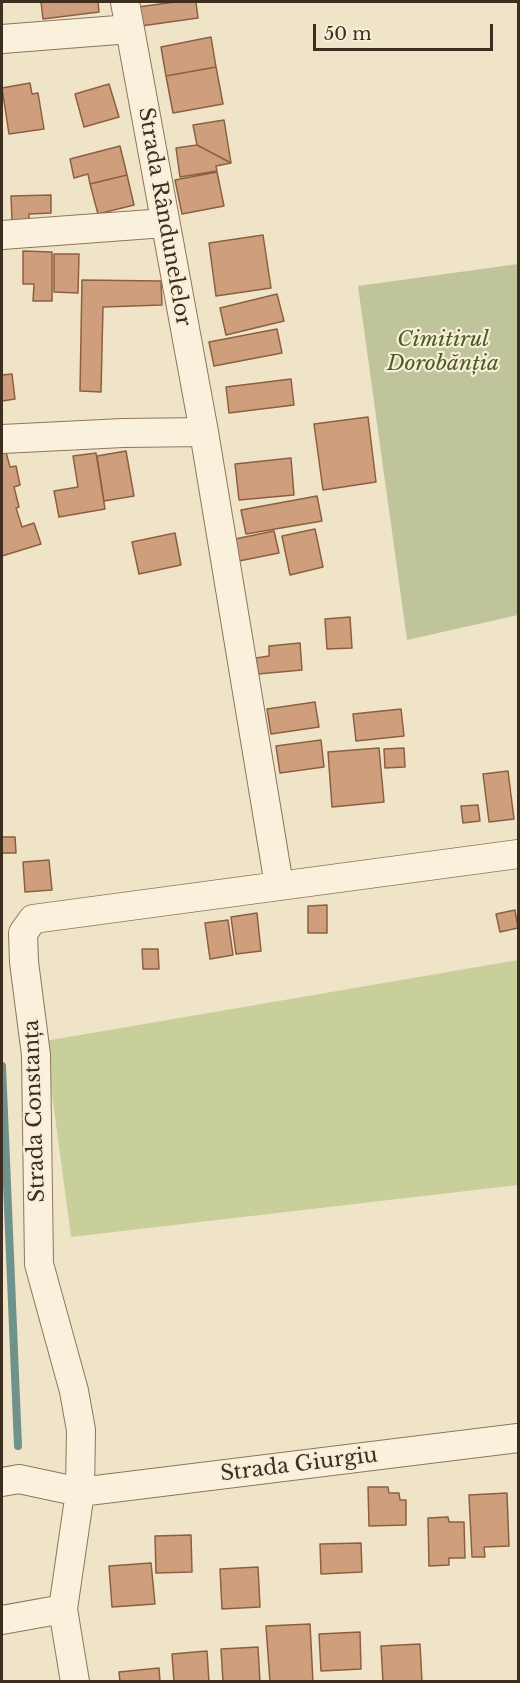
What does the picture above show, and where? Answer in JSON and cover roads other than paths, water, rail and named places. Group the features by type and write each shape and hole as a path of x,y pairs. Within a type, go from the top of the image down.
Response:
{"street":[{"name":"Strada Rândunelelor","path":"125,2 204,432 279,885"},
{"path":"2,39 130,29"},
{"path":"2,235 165,223"},
{"path":"2,439 123,433 204,432"},
{"name":"Strada Constanța","path":"75,1682 63,1609 80,1492 81,1430 74,1390 39,1264 36,1055 24,962 23,933 33,920 519,854"},
{"name":"Strada Giurgiu","path":"2,1482 19,1479 80,1492 519,1438"},
{"path":"2,1620 63,1609"}],"waterway":[{"path":"2,1066 18,1446"}],"park label":[{"name":"Cimitirul Dorobănția","path":"443,352"}]}
